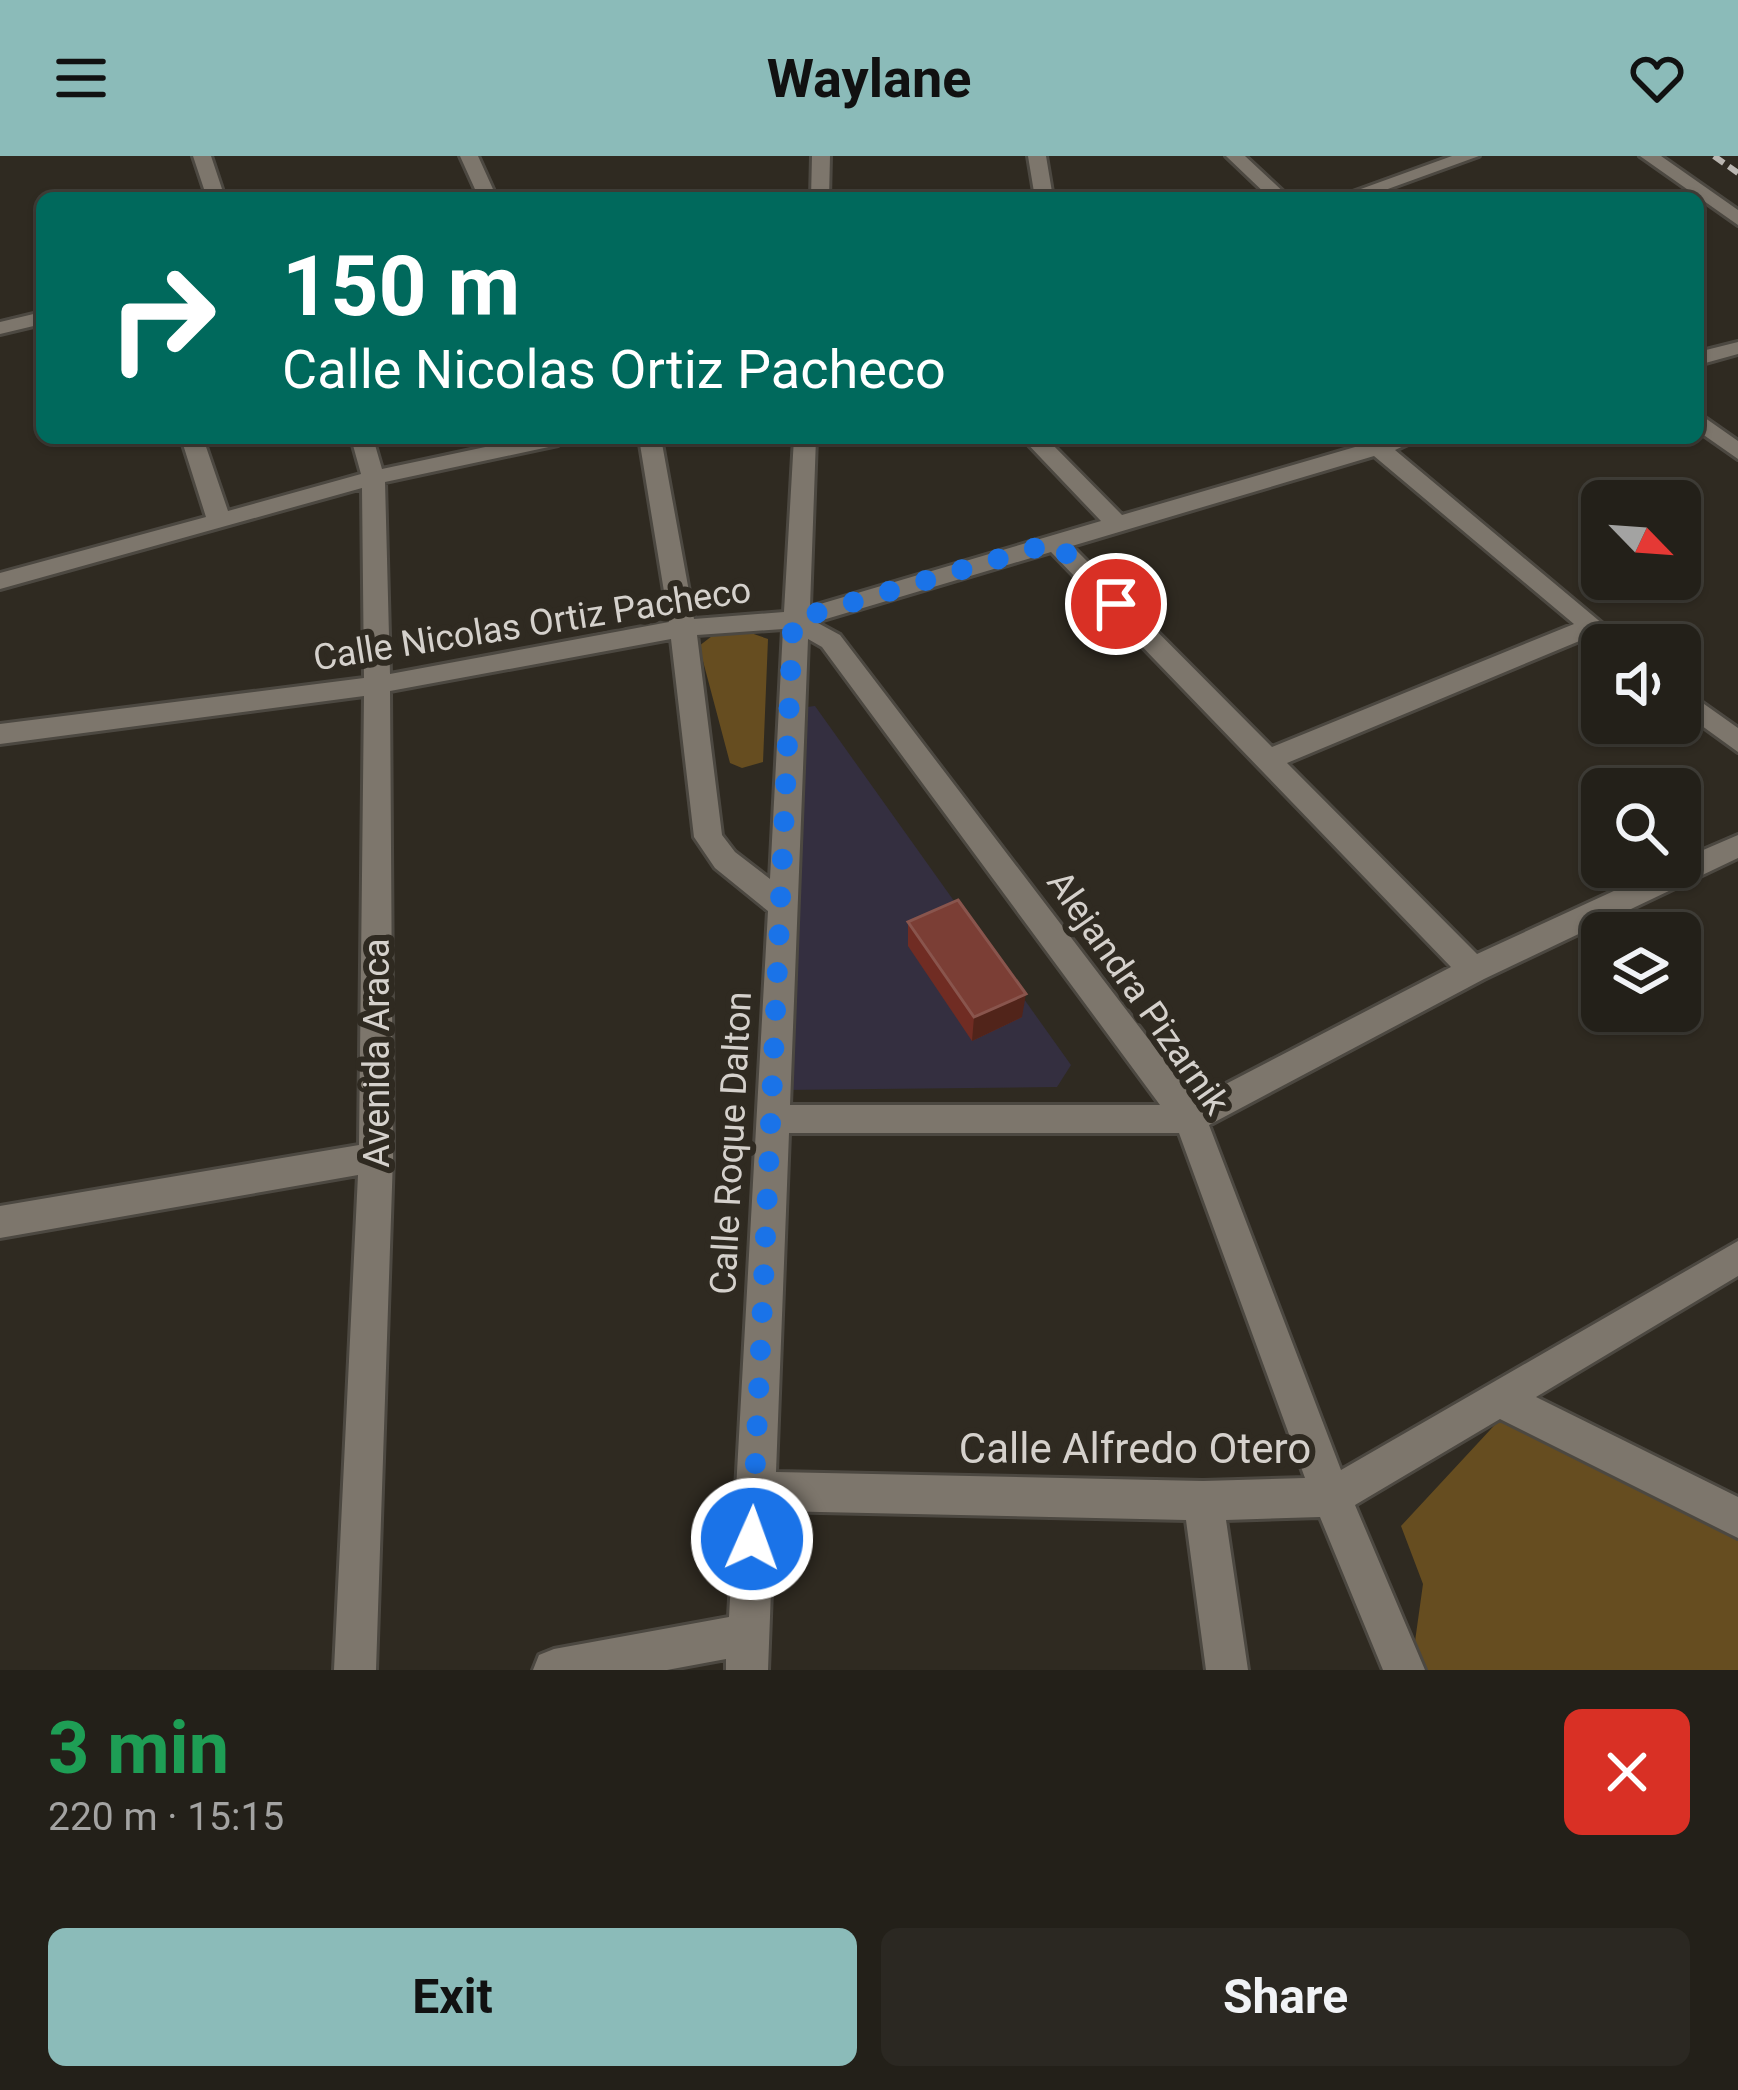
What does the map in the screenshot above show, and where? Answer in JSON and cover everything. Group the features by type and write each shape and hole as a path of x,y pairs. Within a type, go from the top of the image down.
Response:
{"street":[{"path":"202,156 213,192"},
{"path":"469,156 485,192"},
{"path":"820,192 821,156"},
{"path":"1037,156 1043,192"},
{"path":"1235,156 1274,192"},
{"path":"1362,192 1437,160 1470,156"},
{"path":"1649,156 1700,192"},
{"path":"1394,181 1408,192"},
{"path":"1704,195 1738,219"},
{"path":"0,328 36,319"},
{"path":"1704,357 1738,348"},
{"path":"1704,425 1738,452"},
{"path":"194,444 219,520"},
{"name":"Avenida Araca","path":"355,1670 376,1156 377,685 373,478 364,444"},
{"path":"0,581 373,478 530,444"},
{"path":"651,444 683,628 708,837 725,860 780,904"},
{"name":"Calle Roque Dalton","path":"748,1652 805,444"},
{"path":"1040,444 1114,521"},
{"name":"Calle Nicolas Ortiz Pacheco","path":"0,734 377,685 683,628 793,620 1365,444"},
{"path":"1374,444 1590,624"},
{"path":"1055,542 1473,970"},
{"name":"Alejandra Pizarnik","path":"793,620 831,641 1190,1119 1332,1497 1404,1670"},
{"path":"1268,760 1581,631"},
{"path":"1701,713 1738,742"},
{"path":"770,1119 1190,1119 1473,970 1738,846"},
{"path":"0,1222 376,1156"},
{"name":"Calle Alfredo Otero","path":"753,1491 1203,1501 1332,1497 1738,1257"},
{"path":"1500,1400 1738,1518"},
{"path":"1203,1501 1228,1670"},
{"path":"554,1670 748,1652"}],"shaded area":[{"path":"742,630 768,639 763,762 742,768 730,763 699,646 712,636"},
{"path":"815,706 1071,1065 1057,1087 782,1090 807,707"},
{"path":"1503,1416 1738,1539 1738,1670 1411,1670 1423,1584 1401,1526"}],"building":[{"path":"958,900 1026,994 974,1017 908,922"}],"railway":[{"path":"1714,156 1738,173"}],"route":[{"path":"752,1539 793,620 1055,542 1116,604"}]}
